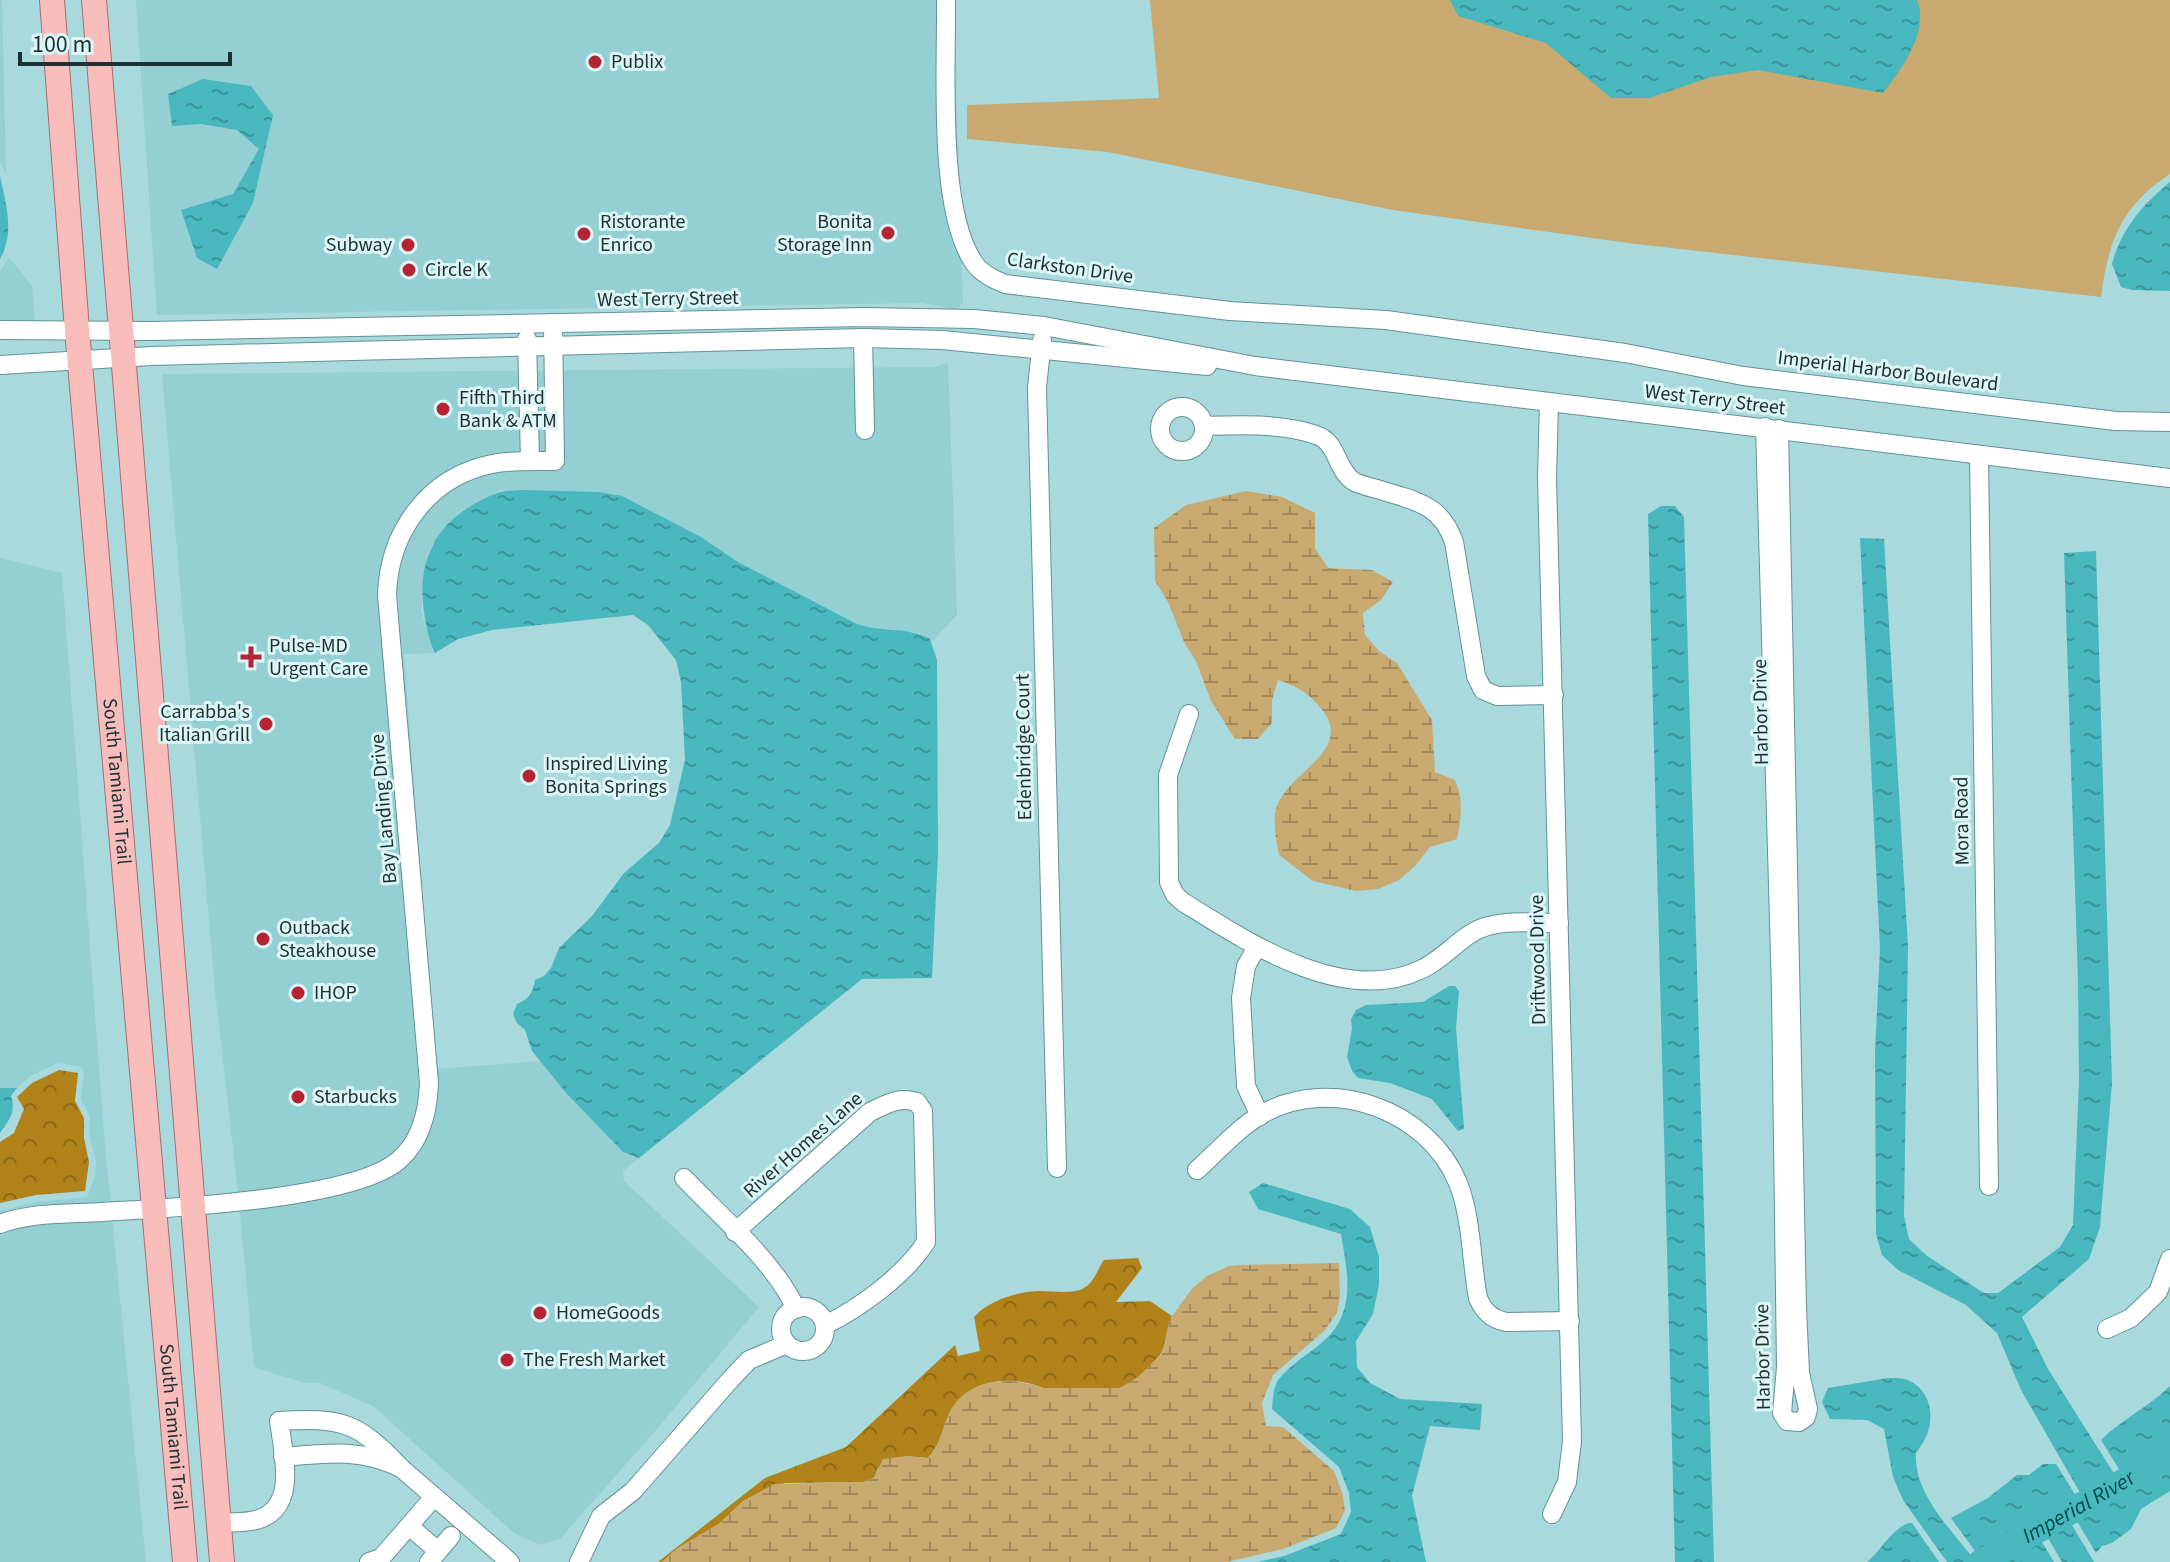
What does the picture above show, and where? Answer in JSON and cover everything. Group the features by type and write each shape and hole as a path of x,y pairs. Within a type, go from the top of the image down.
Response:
{"main road":[{"name":"South Tamiami Trail","path":"52,0 77,330 185,1562"},
{"name":"South Tamiami Trail","path":"94,0 222,1562"}],"street":[{"name":"Clarkston Drive","path":"946,0 949,182 962,237 979,268 991,278 1005,284 1230,311 1366,318 1603,350"},
{"name":"West Terry Street","path":"0,330 876,317 974,319 1044,326 1255,366 2170,478"},
{"name":"Bay Landing Drive","path":"0,1224 13,1219 53,1214 272,1197 344,1185 378,1174 400,1160 416,1140 428,1106 429,1083 387,595 388,577 406,524 419,505 436,489 455,476 494,463 555,461 553,323"},
{"path":"527,324 530,461"},
{"name":"Edenbridge Court","path":"1044,326 1037,388 1057,1168"},
{"name":"West Terry Street","path":"0,365 122,357 863,338 942,340 1214,367 1255,366"},
{"path":"863,338 865,430"},
{"name":"Imperial Harbor Boulevard","path":"1603,350 1743,376 2116,421 2170,422"},
{"name":"Driftwood Drive","path":"1549,402 1547,478 1572,1441 1567,1482 1552,1514"},
{"path":"1204,426 1272,428 1317,435 1330,443 1343,472 1356,483 1427,505 1440,514 1454,542 1476,676 1483,690 1497,696 1554,695"},
{"name":"Harbor Drive","path":"1772,428 1797,1308 1800,1373 1808,1409 1806,1417 1799,1422 1787,1421 1782,1413 1786,1367 1772,428"},
{"name":"Mora Road","path":"1979,455 1989,1186"},
{"path":"1189,714 1168,775 1169,882 1175,895 1183,902 1257,947 1312,970 1354,979 1387,980 1431,965 1472,933 1485,927 1559,923"},
{"path":"1257,947 1246,966 1241,998 1246,1086 1260,1116"},
{"name":"River Homes Lane","path":"579,1562 601,1516 633,1491 749,1360 787,1344 800,1351 813,1349 824,1338 825,1325 866,1301 918,1255 926,1242 923,1111 917,1102 906,1098 894,1100 870,1112 735,1232"},
{"path":"1197,1170 1260,1116 1291,1103 1325,1098 1357,1101 1401,1118 1439,1151 1457,1181 1463,1197 1476,1289 1485,1311 1506,1322 1570,1321"},
{"path":"684,1178 771,1269 796,1309"},
{"path":"2107,1329 2131,1318 2158,1292 2170,1259"},
{"path":"787,1344 782,1324 785,1317 796,1309 815,1311 825,1325"},
{"path":"219,1523 257,1520 273,1513 282,1502 285,1489 279,1421 328,1421 360,1430 510,1562"},
{"path":"283,1457 368,1454 401,1468"},
{"path":"369,1562 381,1558 434,1497"},
{"path":"409,1526 433,1557 451,1536"}],"shaded area":[{"path":"2,0 6,174 0,161"},
{"path":"136,0 953,0 963,303 956,310 922,303 157,315"},
{"path":"9,257 32,286 35,321 0,322 0,272"},
{"path":"948,363 957,615 931,642 920,633 864,627 855,623 738,562 711,543 641,506 600,492 499,491 461,511 428,554 421,610 435,653 404,654 436,1069 542,1061 567,1094 623,1152 639,1158 623,1171 624,1181 759,1307 560,1539 540,1545 514,1533 373,1406 319,1383 304,1383 254,1367 215,991 162,374 932,367"},
{"path":"0,558 62,573 105,1147 146,1562 0,1562 0,1211 37,1202 87,1197 95,1176 96,1162 90,1137 90,1117 81,1099 82,1067 58,1063 30,1076 17,1088 0,1088"}],"green space":[{"path":"1150,0 2170,0 2170,174 2153,186 2128,212 2113,242 2101,297 1628,243 1393,210 1108,152 967,139 967,105 1159,98"},
{"path":"1246,491 1282,497 1315,513 1315,548 1328,568 1372,570 1393,582 1381,600 1363,613 1365,635 1379,651 1397,663 1432,720 1435,772 1455,780 1461,810 1457,839 1430,847 1399,880 1378,889 1356,891 1313,881 1279,855 1275,824 1277,806 1284,793 1326,747 1331,735 1329,721 1305,693 1278,680 1272,700 1272,723 1258,739 1235,739 1211,701 1196,661 1155,581 1154,528 1186,505"},
{"path":"59,1070 78,1073 75,1101 84,1118 89,1162 85,1191 36,1195 0,1203 0,1142 14,1133 24,1109 17,1097 32,1083"},
{"path":"1138,1258 1142,1268 1116,1302 1150,1301 1172,1316 1160,1356 1134,1380 1120,1388 1043,1388 1015,1381 987,1383 974,1388 954,1406 928,1458 906,1456 878,1468 874,1478 863,1482 785,1483 743,1501 719,1524 658,1562 765,1478 846,1447 955,1345 958,1356 980,1351 974,1317 987,1306 1020,1293 1082,1289 1092,1281 1104,1260"},
{"path":"1339,1263 1337,1313 1324,1331 1273,1375 1262,1403 1266,1426 1283,1427 1334,1471 1345,1511 1336,1528 1283,1549 1227,1562 662,1562 678,1548 719,1524 743,1501 774,1484 863,1482 874,1478 883,1459 906,1456 928,1458 954,1406 963,1395 987,1383 1015,1381 1043,1388 1120,1388 1138,1377 1162,1353 1170,1319 1191,1290 1207,1276 1229,1266"}],"water":[{"path":"1450,0 1917,0 1920,24 1912,50 1883,93 1758,70 1711,77 1649,98 1611,98 1546,43 1458,16"},
{"path":"203,79 251,86 273,115 253,203 217,269 197,258 181,210 233,194 259,149 237,130 201,124 172,126 168,94"},
{"path":"0,176 8,229 0,259"},
{"path":"2170,182 2170,291 2121,287 2112,264 2121,240 2142,208"},
{"path":"500,492 599,492 622,496 701,537 738,562 855,623 912,632 930,639 937,660 938,854 932,978 862,979 639,1158 623,1152 567,1094 532,1051 525,1030 513,1014 517,1004 530,995 535,980 551,968 559,948 592,916 624,873 659,843 670,825 685,760 681,682 676,660 648,625 633,615 492,630 458,639 435,653 423,601 423,580 434,544 444,528 476,503"},
{"path":"1661,506 1675,506 1684,517 1714,1562 1675,1562 1648,514"},
{"path":"1860,538 1884,539 1908,947 1904,1216 1909,1239 1927,1256 1984,1293 1998,1293 2060,1247 2073,1225 2079,1081 2078,981 2064,553 2096,551 2112,1083 2100,1227 2089,1259 2022,1317 2048,1369 2120,1483 2086,1503 2021,1390 1997,1333 1966,1305 1898,1270 1882,1255 1876,1234 1875,1052 1880,949"},
{"path":"1449,986 1455,986 1459,991 1456,1028 1464,1129 1458,1131 1432,1099 1390,1083 1358,1078 1347,1057 1351,1019 1356,1010 1366,1005 1423,1002"},
{"path":"0,1088 17,1088 11,1096 11,1115 0,1133"},
{"path":"1263,1183 1350,1209 1370,1227 1379,1257 1379,1285 1373,1314 1356,1341 1357,1367 1370,1383 1400,1399 1482,1404 1480,1430 1430,1426 1412,1496 1426,1562 1258,1562 1284,1556 1341,1534 1351,1512 1349,1493 1339,1467 1272,1409 1274,1389 1279,1379 1331,1333 1343,1313 1347,1284 1341,1234 1258,1209 1249,1192"},
{"path":"1888,1378 1908,1380 1917,1386 1929,1403 1930,1423 1916,1452 1921,1482 1936,1511 1976,1562 1947,1562 1903,1500 1893,1477 1884,1429 1867,1420 1830,1419 1822,1402 1828,1388"},
{"path":"2170,1386 2170,1491 2141,1509 2131,1529 2096,1553 2071,1511 2064,1508 2036,1525 2036,1532 2054,1562 1983,1562 1951,1518 1988,1498 2017,1475 2029,1475 2043,1464 2056,1464 2084,1509 2123,1490 2125,1479 2101,1440"},
{"path":"2066,1515 2094,1562 2062,1562 2042,1528"},
{"path":"1909,1523 1939,1562 1867,1562 1897,1530"}],"waterway":[{"name":"Imperial River","path":"1981,1562 2128,1479 2170,1446"}],"place":[{"name":"Publix","path":"595,62"},
{"name":"Bonita Storage Inn","path":"888,233"},
{"name":"Ristorante Enrico","path":"584,234"},
{"name":"Subway","path":"408,245"},
{"name":"Circle K","path":"409,270"},
{"name":"Fifth Third Bank & ATM","path":"443,409"},
{"name":"Pulse-MD Urgent Care","path":"251,657"},
{"name":"Carrabba's Italian Grill","path":"266,724"},
{"name":"Inspired Living Bonita Springs","path":"529,776"},
{"name":"Outback Steakhouse","path":"263,939"},
{"name":"IHOP","path":"298,993"},
{"name":"Starbucks","path":"298,1097"},
{"name":"HomeGoods","path":"540,1313"},
{"name":"The Fresh Market","path":"507,1360"}]}
